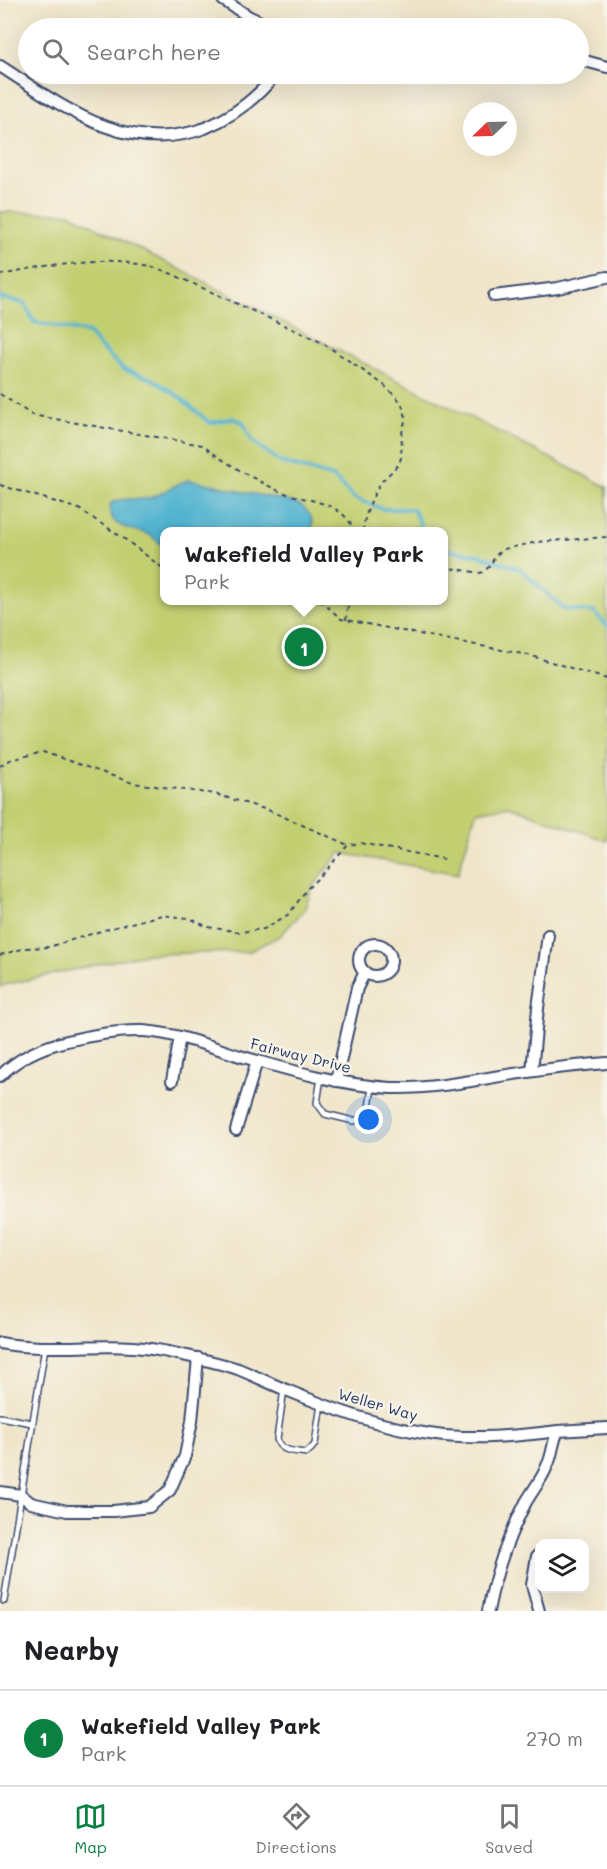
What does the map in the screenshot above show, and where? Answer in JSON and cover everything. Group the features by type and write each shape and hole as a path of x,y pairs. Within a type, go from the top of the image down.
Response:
{"street":[{"path":"223,0 252,18"},
{"path":"589,61 607,67"},
{"path":"0,66 18,77"},
{"path":"28,84 93,122 127,134 150,137 195,132 217,123 255,98 267,84"},
{"path":"494,296 558,288 607,277"},
{"path":"532,1071 538,1008 549,935"},
{"path":"336,1080 357,987 365,972"},
{"name":"Fairway Drive","path":"0,1076 21,1058 57,1043 126,1031 146,1031 180,1037 257,1061 372,1087 432,1087 607,1062"},
{"path":"172,1081 180,1037"},
{"path":"236,1130 257,1061"},
{"name":"Weller Way","path":"0,1343 45,1347 113,1346 156,1349 238,1369 321,1404 370,1420 438,1435 471,1437 607,1428"},
{"path":"0,1492 21,1495 31,1503 67,1511 114,1511 149,1507 170,1490 185,1456 192,1421 198,1358"},
{"path":"488,1611 493,1584 504,1548 527,1500 548,1465 552,1442 558,1431"},
{"path":"535,1568 532,1585 539,1611"}],"lane":[{"path":"322,1077 317,1103 326,1114 354,1121 368,1115 372,1087"},
{"path":"4,1601 45,1347"},
{"path":"284,1389 277,1439 282,1449 306,1453 312,1449 315,1444 321,1404"},
{"path":"0,1418 32,1422"}],"path":[{"path":"0,275 57,264 106,262 150,266 322,343 384,385 401,402 405,413 406,421 402,433 400,462 381,482 363,527"},
{"path":"0,394 32,415 202,445 277,491 322,503 344,515 352,527"},
{"path":"0,485 79,509 160,565"},
{"path":"448,568 481,573 504,549 537,542 607,537"},
{"path":"326,605 341,619 528,655 607,679"},
{"path":"345,620 348,605"},
{"path":"0,766 10,759 42,752 133,783 215,794 268,810 348,845 360,843 449,860"},
{"path":"0,955 26,948 49,947 162,915 189,918 208,927 240,932 264,929 289,914 307,889 348,845"}],"green space":[{"path":"0,212 69,213 607,487 607,841 509,806 476,812 458,874 340,853 311,889 305,909 280,936 248,952 145,954 0,987"}],"water":[{"path":"189,480 203,482 299,504 310,515 312,527 160,527 160,543 150,535 120,525 112,517 111,503 115,501 149,498"}],"waterway":[{"path":"0,298 24,303 34,322 89,333 123,369 152,379 177,395 210,423 232,418 243,422 252,441 280,462 333,477 354,498 383,509 413,509 422,527"},
{"path":"448,550 479,555 520,569 564,609 594,612 607,626"}],"place":[{"name":"Wakefield Valley Park","path":"304,647"}]}
